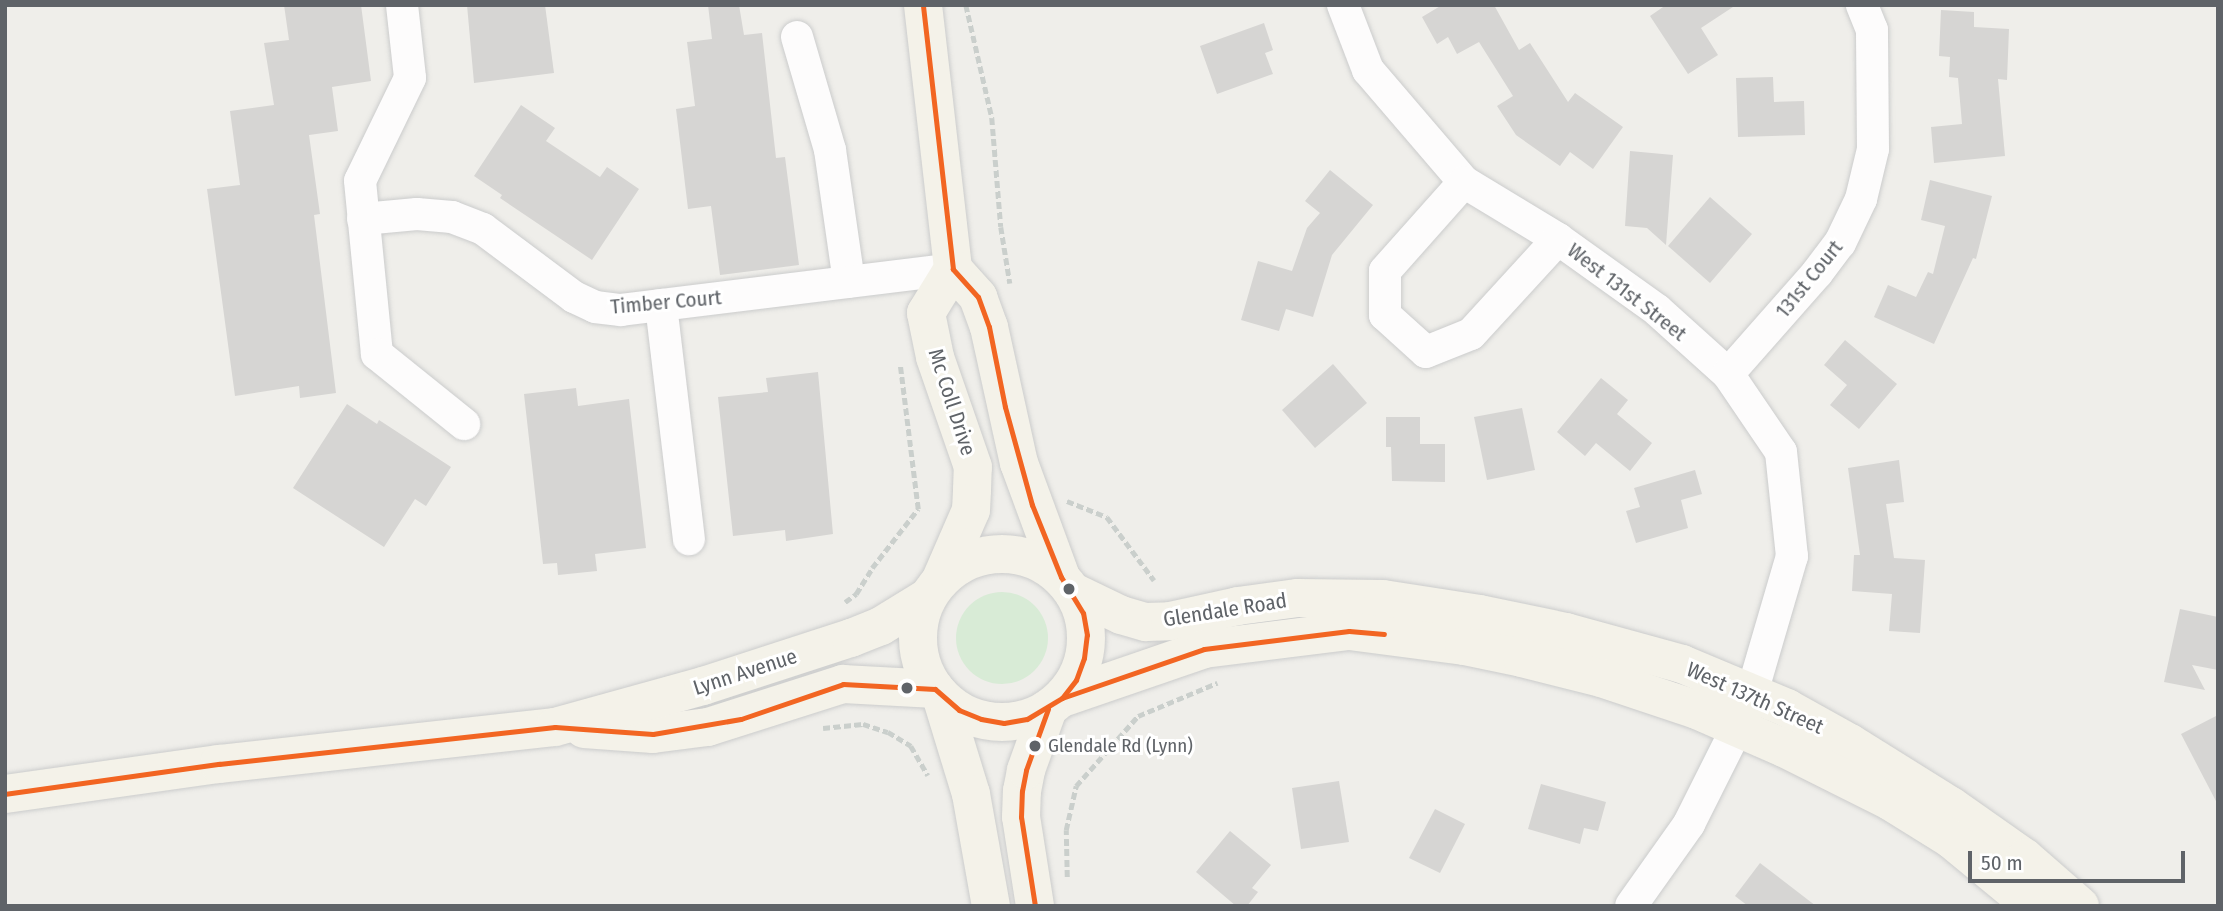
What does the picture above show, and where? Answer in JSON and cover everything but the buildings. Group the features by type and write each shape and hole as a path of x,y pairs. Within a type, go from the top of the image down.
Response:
{"main road":[{"path":"923,5 953,269 978,298 989,327 1019,463 1067,585 1083,613 1087,635 1084,658 1076,680 1055,703 1027,719 1004,723 981,719 959,710 938,692"},
{"name":"Mc Coll Drive","path":"935,588 971,510 972,467 935,357 926,313 953,269"},
{"path":"991,906 971,794 938,692 919,653 918,634 935,588 958,565 979,557 1001,553 1023,555 1043,564 1067,585"},
{"name":"Glendale Road","path":"1067,585 1121,615 1146,622 1170,621 1238,606 1298,598 1384,617"},
{"name":"Lynn Avenue","path":"5,794 219,764 555,727 703,686 851,638 881,626 935,588"},
{"name":"West 137th Street","path":"1384,617 1480,614 1566,632 1682,664 1752,692 1829,731 1951,806 2025,858 2080,906"},
{"name":"Glendale Road","path":"1055,703 1204,649 1349,631 1384,617"},
{"name":"West 137th Street","path":"1384,617 1476,649 1601,678 1737,727 1890,801 1951,839 2032,906"},
{"name":"Lynn Avenue","path":"555,727 653,734 741,719 843,684 938,692"},
{"path":"1035,906 1021,817 1022,791 1026,770 1055,703"}],"street":[{"path":"402,5 410,78 360,181 377,354 464,424"},
{"name":"West 131st Street","path":"1343,5 1368,70 1464,182 1558,239 1657,310 1728,374 1781,452 1792,556 1752,692 1689,824 1631,906"},
{"name":"131st Court","path":"1728,374 1817,274 1840,243 1861,199 1872,149 1872,30 1863,5"},
{"path":"797,37 830,150 849,282"},
{"name":"West 131st Street","path":"1464,182 1385,271 1385,315 1426,352 1471,334 1558,239"},
{"name":"Timber Court","path":"363,219 417,214 452,217 483,229 574,298 595,307 621,310 953,269"},
{"path":"661,305 689,539"}],"path":[{"path":"966,5 992,118 1001,227 1012,292"},
{"path":"835,610 856,594 872,568 918,509 899,359"},
{"path":"1065,500 1088,507 1107,517 1154,580"},
{"path":"1067,880 1066,830 1076,786 1139,716 1220,682"},
{"path":"820,728 863,724 888,732 911,746 930,780"}],"green space":[{"path":"1002,592 1020,596 1034,606 1044,620 1048,638 1044,656 1034,670 1020,680 1002,684 984,680 970,670 960,656 956,638 960,620 970,606 984,596"}],"transit line":[{"path":"5,794 219,764 555,727 653,734 741,719 843,684 935,689 959,710 981,719 1004,723 1027,719 1062,698 1076,680 1084,658 1087,635 1083,613 1061,577 1032,505 1005,407 989,327 978,297 953,269 923,5"},
{"path":"1062,698 1204,649 1349,631 1384,634"},
{"path":"1035,906 1021,817 1022,791 1026,770 1048,709"}],"place":[{"name":"Glendale Rd (Lynn)","path":"1035,746"}]}
